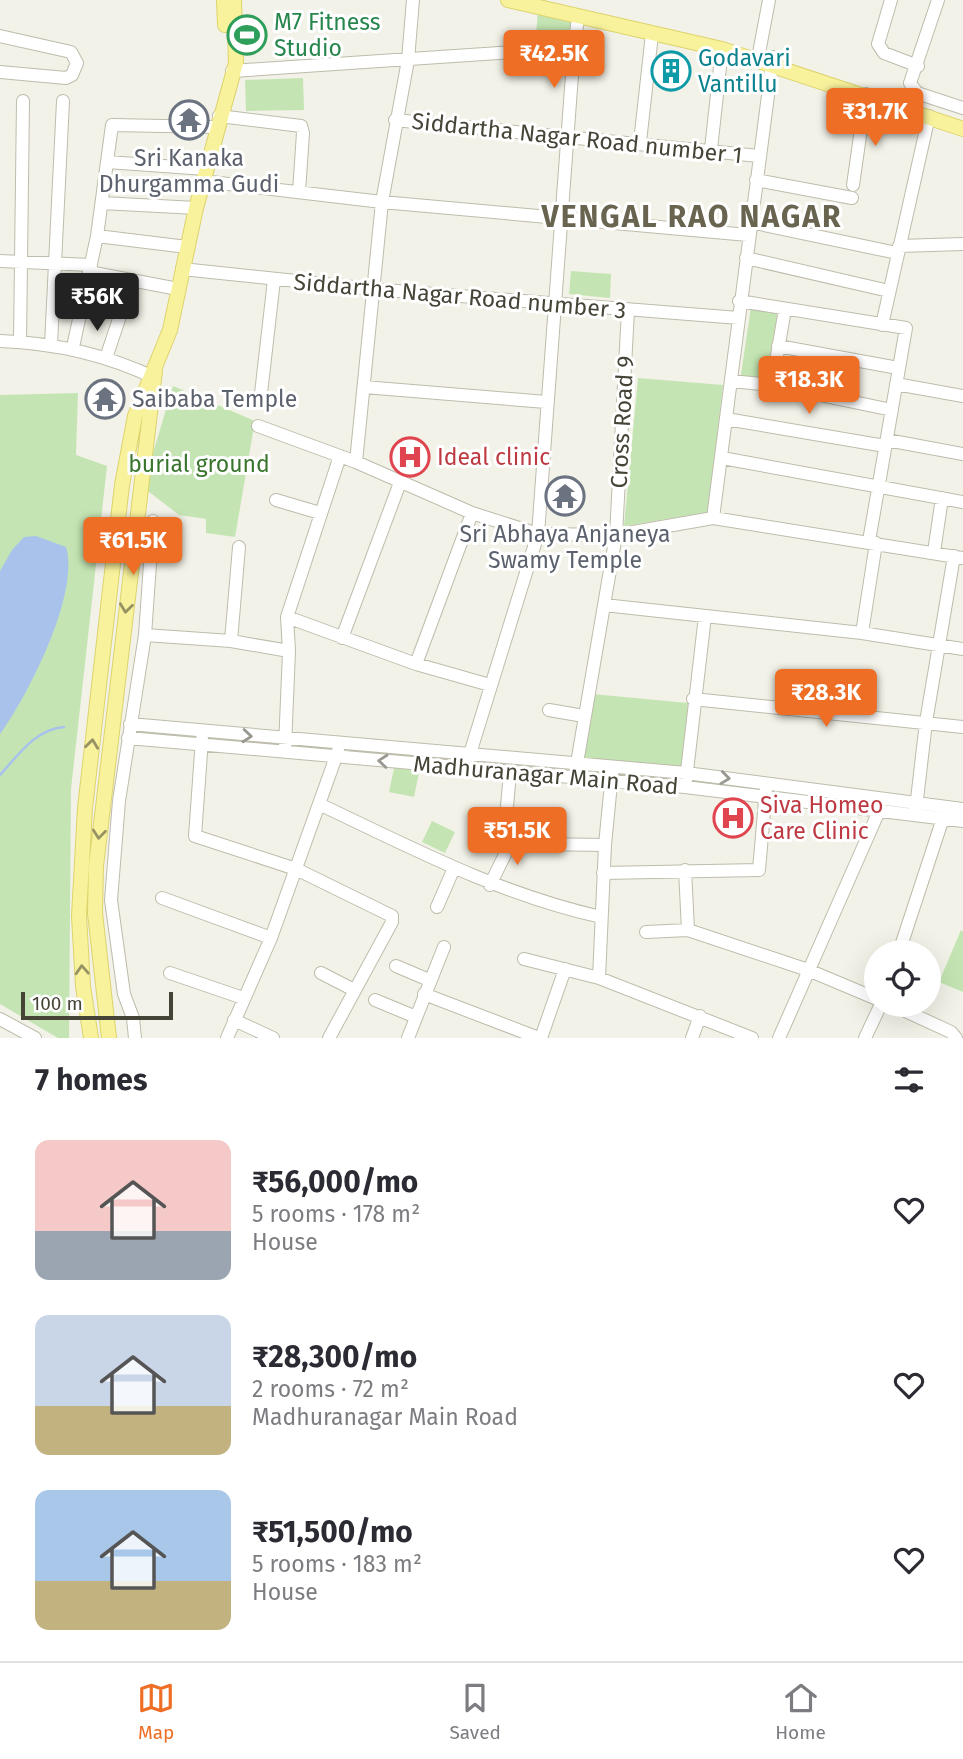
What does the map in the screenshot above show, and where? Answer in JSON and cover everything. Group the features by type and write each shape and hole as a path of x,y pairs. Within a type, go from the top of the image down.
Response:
{"main road":[{"path":"224,0 227,62 232,71"},
{"path":"91,1038 83,986 79,916 85,808 122,485 135,416 170,330 204,175 236,63 234,0"},
{"path":"508,0 578,18 768,58 866,94 911,106"},
{"path":"538,0 768,58 911,106 963,129"},
{"path":"936,116 963,121"},
{"path":"109,1038 95,913 96,866 153,375"}],"street":[{"path":"356,461 382,202 408,60 413,0"},
{"path":"713,518 759,156 768,58 769,0"},
{"path":"891,0 878,44 884,53 918,66"},
{"path":"934,1 918,66 910,83 917,93 963,108"},
{"path":"466,769 538,534 545,402 555,303 573,48 578,18"},
{"path":"640,142 652,34"},
{"path":"0,36 71,52 76,63 72,75 66,78 0,72"},
{"path":"232,71 573,48"},
{"path":"711,149 722,49"},
{"path":"853,184 866,94"},
{"path":"20,341 23,101"},
{"path":"51,345 64,101"},
{"path":"883,325 898,249 936,116"},
{"name":"Siddartha Nagar Road number 1","path":"395,120 711,149 759,156"},
{"path":"73,347 97,236 112,125 218,122 301,126 303,133 299,192"},
{"path":"107,162 382,202 561,217 749,228 898,249 963,244"},
{"path":"756,180 852,198"},
{"path":"102,204 196,208"},
{"path":"97,236 187,247"},
{"path":"746,258 889,291"},
{"path":"0,261 57,262 178,289"},
{"name":"Siddartha Nagar Road number 3","path":"182,269 372,289 739,318"},
{"path":"260,402 274,280"},
{"path":"739,301 906,328 878,486 862,632"},
{"path":"772,385 785,309"},
{"name":"Cross Road 9","path":"576,770 616,535 628,310"},
{"path":"106,358 119,319"},
{"path":"0,341 73,347 153,375"},
{"path":"778,346 898,368"},
{"path":"731,381 772,385 892,410"},
{"path":"896,384 963,396"},
{"path":"364,387 545,402"},
{"path":"726,419 963,454"},
{"path":"258,426 356,461 472,513 538,534 616,535 713,518 959,557 939,645 926,722 916,809"},
{"path":"285,745 289,651 287,617 340,456"},
{"path":"722,458 963,502"},
{"path":"342,638 401,480"},
{"path":"934,552 942,498"},
{"path":"276,500 320,513"},
{"path":"416,664 472,513"},
{"path":"135,1038 133,1018 124,994 111,900 129,731 145,635 153,521"},
{"path":"231,641 239,547"},
{"path":"604,606 862,632 963,649"},
{"path":"685,787 693,699 705,616"},
{"path":"287,617 416,664 490,685"},
{"path":"145,635 231,641 289,651"},
{"path":"693,699 963,727"},
{"path":"549,710 584,716"},
{"name":"Madhuranagar Main Road","path":"129,731 338,750 510,773 614,766 686,773 879,811 963,809"},
{"path":"202,738 195,835 296,869 392,916 392,922 329,1038"},
{"path":"227,1038 271,938 338,750"},
{"name":"Madhuranagar Main Road","path":"338,750 470,754 576,770 611,780 685,787 766,789 916,809 963,821"},
{"path":"599,978 603,873 614,766"},
{"path":"507,807 510,773"},
{"path":"603,873 759,870 766,789"},
{"path":"319,804 490,885 545,904 601,917"},
{"path":"779,1038 879,811"},
{"path":"903,940 943,818"},
{"path":"490,885 515,834"},
{"path":"537,844 605,845"},
{"path":"437,907 454,868"},
{"path":"684,870 688,930"},
{"path":"162,898 271,938"},
{"path":"646,932 688,930 808,970 864,994"},
{"path":"408,1038 444,947"},
{"path":"524,959 599,978 752,1038"},
{"path":"396,966 429,981"},
{"path":"424,994 540,1038 565,969"},
{"path":"170,973 243,998"},
{"path":"321,973 354,990"},
{"path":"375,1000 416,1017"},
{"path":"692,1038 701,1016"},
{"path":"865,1038 875,1017"},
{"path":"918,1017 951,1032 956,1038"},
{"path":"0,1019 35,1038"},
{"path":"234,1020 272,1038"}],"green space":[{"path":"538,12 574,21 571,43 535,45"},
{"path":"303,78 304,110 246,111 245,80"},
{"path":"571,271 611,274 610,298 569,294"},
{"path":"751,307 778,310 766,381 740,381"},
{"path":"638,378 723,385 708,512 624,526"},
{"name":"burial ground","path":"173,386 255,421 235,537 206,533 206,519 179,515 148,491 153,453"},
{"path":"78,393 76,455 107,466 71,789 69,1038 58,1038 0,1004 0,395"},
{"path":"592,694 688,703 680,777 580,770"},
{"path":"395,763 420,768 414,797 389,792"},
{"path":"432,821 455,832 445,853 422,842"},
{"path":"961,930 963,992 941,983"}],"water":[{"path":"36,536 66,547 66,591 59,617 37,670 0,734 0,571 12,550 24,537"}],"waterway":[{"path":"0,775 36,738 64,727"}],"place":[{"name":"M7 Fitness Studio","path":"247,35"},
{"name":"Godavari Vantillu","path":"671,71"},
{"name":"Sri Kanaka Dhurgamma Gudi","path":"189,120"},
{"name":"Saibaba Temple","path":"105,399"},
{"name":"Ideal clinic","path":"410,457"},
{"name":"Sri Abhaya Anjaneya Swamy Temple","path":"565,496"},
{"name":"Siva Homeo Care Clinic","path":"733,818"}],"district":[{"name":"VENGAL RAO NAGAR","path":"692,217"}]}
